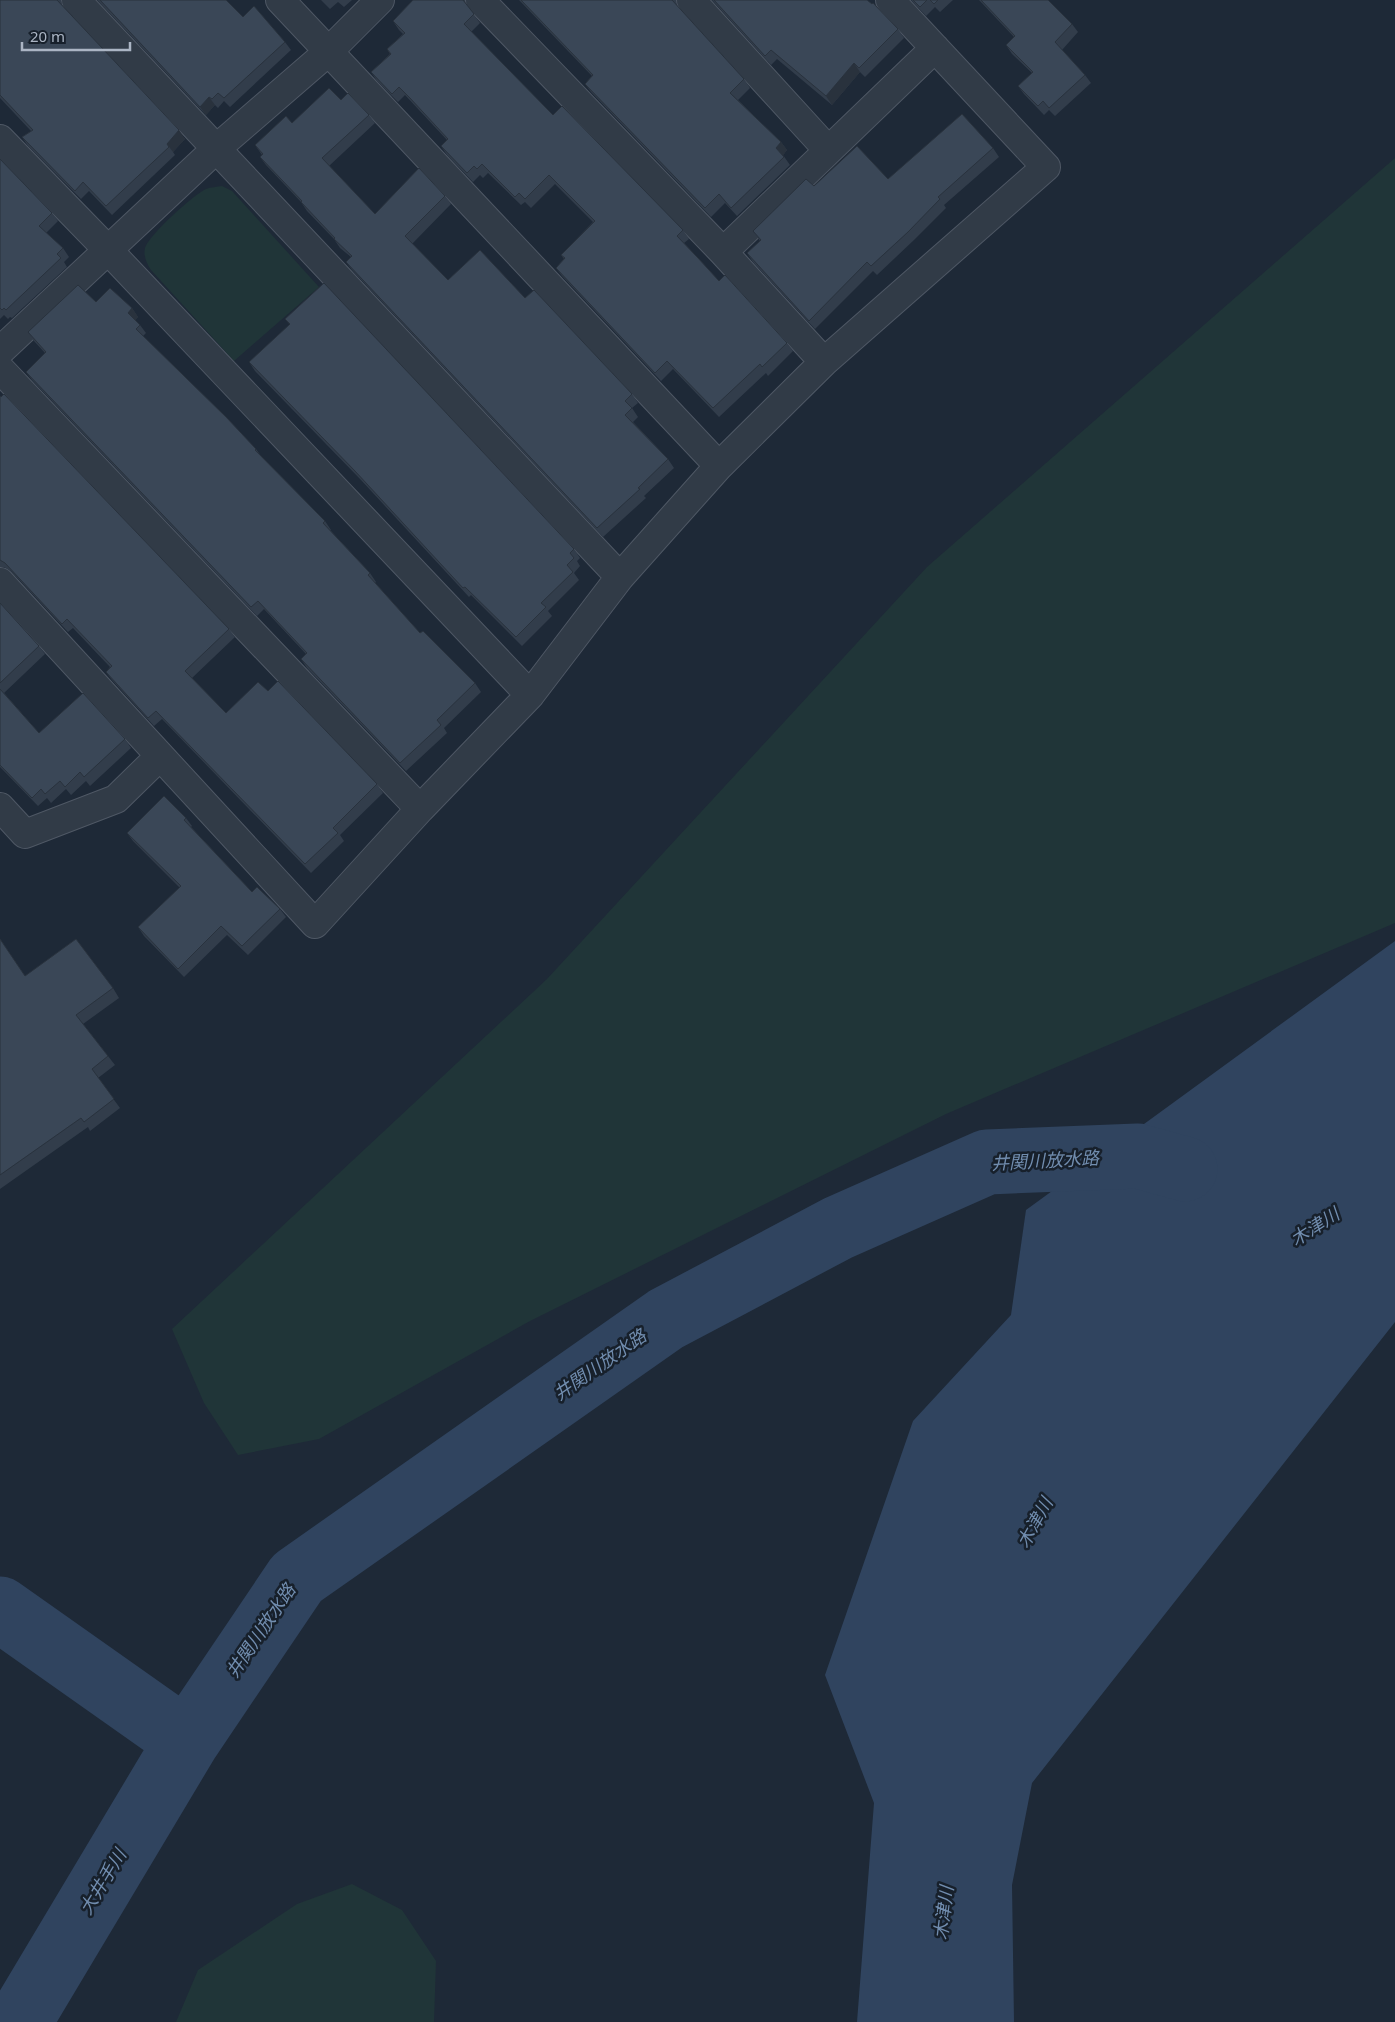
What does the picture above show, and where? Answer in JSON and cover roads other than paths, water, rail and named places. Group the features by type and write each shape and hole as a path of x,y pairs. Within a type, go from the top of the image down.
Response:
{"street":[{"path":"76,0 620,577"},
{"path":"280,0 718,466"},
{"path":"0,351 217,148 328,52 380,0"},
{"path":"480,0 723,252 824,362"},
{"path":"691,0 828,150"},
{"path":"0,582 315,924 420,809 530,695 620,577 718,466 824,362 1046,167 890,0"},
{"path":"723,252 936,48"},
{"path":"0,139 108,250 530,695"},
{"path":"0,369 420,809"},
{"path":"0,807 25,834 116,799 160,756"}],"water":[{"name":"木津川","path":"1395,941 1395,1322 1032,1783 1012,1885 1014,2022 857,2022 874,1803 825,1675 913,1421 1011,1315 1026,1210"}],"waterway":[{"name":"井関川放水路","path":"0,1609 187,1741 297,1578 666,1319 838,1228 987,1162 1138,1156 1185,1169"},
{"name":"大井手川","path":"19,2022 187,1741"}]}
